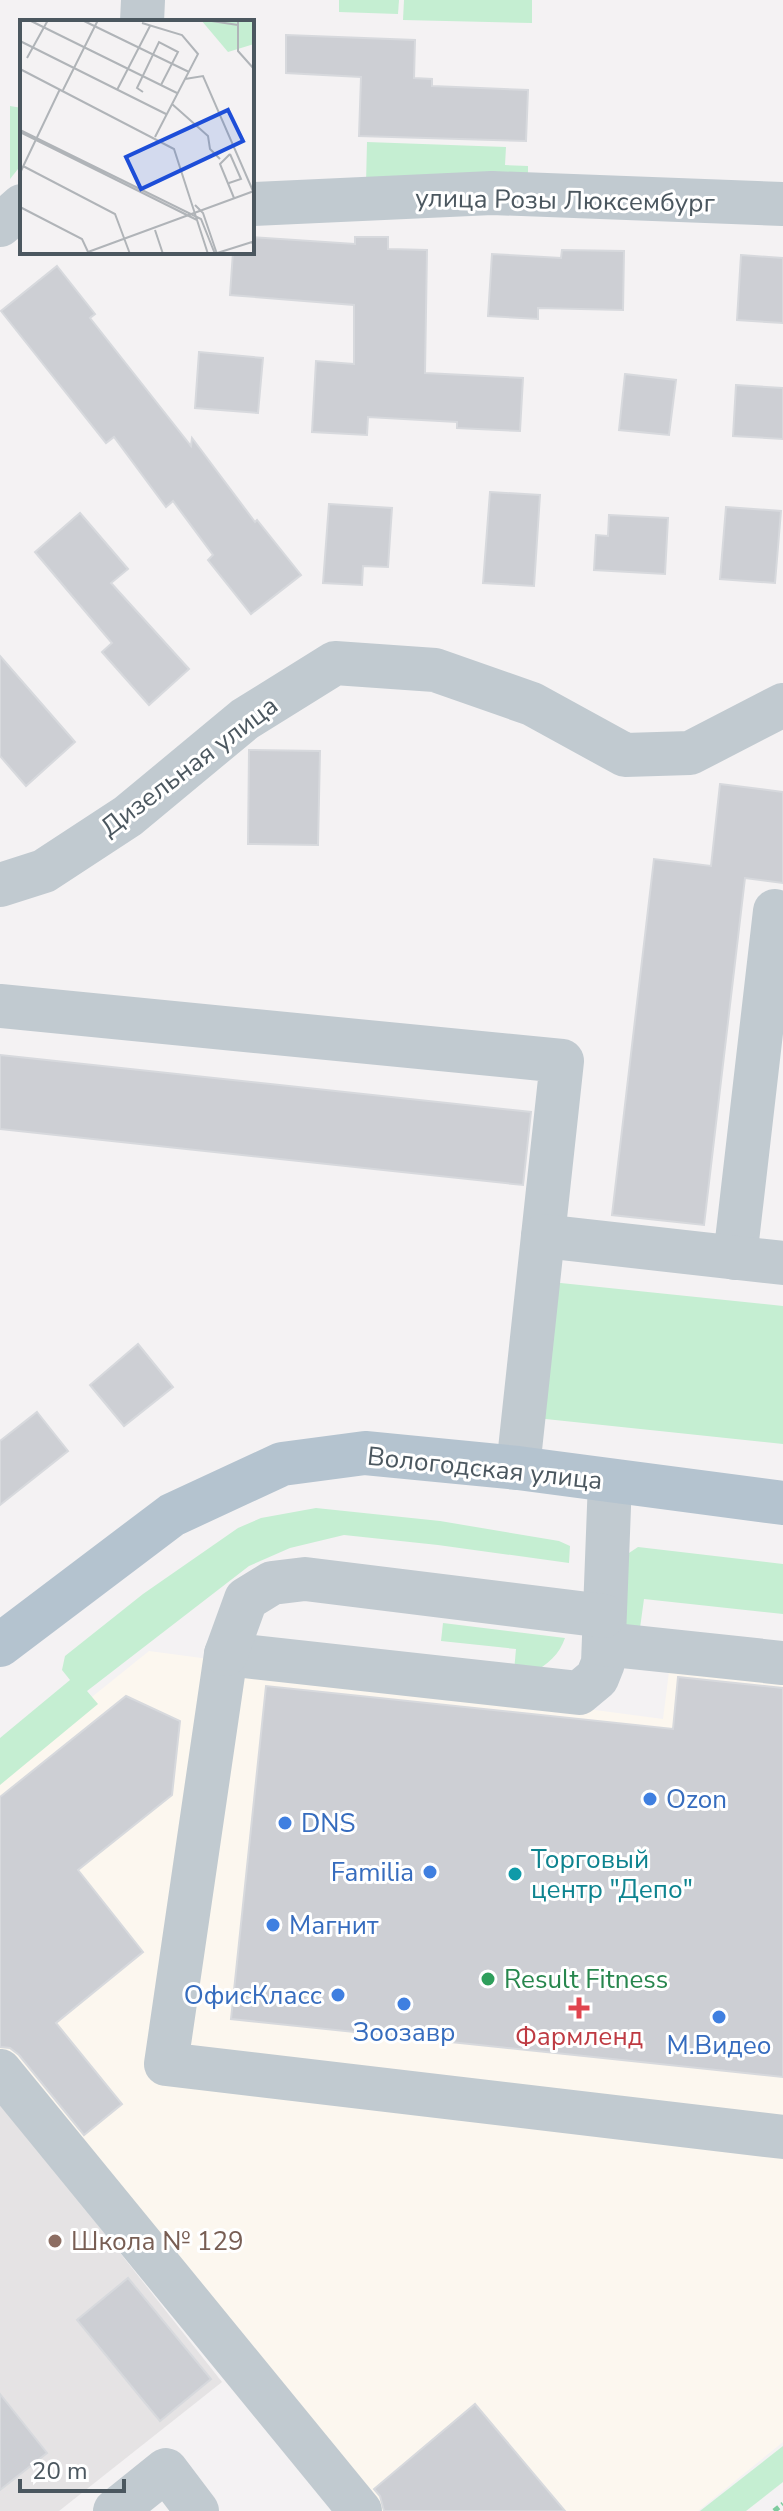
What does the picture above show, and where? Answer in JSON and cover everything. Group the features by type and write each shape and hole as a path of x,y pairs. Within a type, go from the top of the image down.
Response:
{"main road":[{"name":"Вологодская улица","path":"0,1645 172,1515 282,1464 365,1453 518,1468 783,1503"}],"street":[{"path":"142,20 143,0"},
{"name":"улица Розы Люксембург","path":"254,204 492,193 783,204"},
{"name":"Дизельная улица","path":"0,885 44,871 128,816 245,719 335,663 435,670 532,704 625,755 690,753 783,705"},
{"path":"735,1258 767,1114 775,911"},
{"path":"0,1006 562,1061 518,1468"},
{"path":"543,1236 783,1263"},
{"path":"226,1654 579,1693 597,1678 603,1663 610,1481"},
{"path":"783,1663 305,1579 272,1583 246,1599 226,1654 166,2064 783,2137"},
{"path":"0,2071 360,2511"},
{"path":"115,2511 166,2470 197,2511"}],"path":[{"path":"774,2511 783,2504"}],"shaded area":[{"path":"149,1651 663,1719 670,1664 783,1676 783,2442 698,2511 369,2511 0,2060 0,1771"},
{"name":"Школа № 129","path":"0,2101 222,2382 59,2511 0,2511"}],"green space":[{"path":"339,0 399,0 398,14 339,12"},
{"path":"404,0 532,0 532,23 403,20"},
{"path":"10,106 20,108 20,166 10,179"},
{"path":"367,142 506,147 505,165 528,166 528,190 366,184"},
{"path":"551,1282 783,1306 783,1444 536,1418"},
{"path":"316,1508 440,1521 559,1541 570,1546 569,1563 344,1535 290,1548 249,1566 87,1691 98,1704 0,1785 0,1738 70,1680 62,1670 65,1656 143,1594 238,1528 261,1518"},
{"path":"638,1547 783,1564 783,1614 644,1599 640,1628 616,1626 629,1553"},
{"path":"443,1623 565,1638 556,1654 538,1670 532,1673 514,1671 516,1649 441,1641"},
{"path":"783,2446 783,2482 746,2511 700,2511"}],"building":[{"path":"286,35 415,40 414,78 432,79 432,86 528,90 526,141 359,136 361,77 286,73"},
{"path":"254,237 355,244 355,237 388,237 388,249 427,250 425,373 523,378 520,431 457,428 457,422 368,417 367,435 312,432 316,361 354,364 354,305 230,295 233,254 254,254"},
{"path":"562,250 624,251 623,310 538,308 538,319 488,316 492,254 561,258"},
{"path":"741,255 783,258 783,323 737,320"},
{"path":"57,266 95,314 90,318 191,446 192,438 255,522 257,520 301,575 251,614 208,560 213,555 173,501 166,507 114,437 106,443 1,311"},
{"path":"199,352 263,358 258,413 195,408"},
{"path":"625,374 676,380 669,435 619,430"},
{"path":"736,385 783,388 783,439 733,436"},
{"path":"490,492 540,495 534,586 483,583"},
{"path":"329,504 392,508 388,567 363,566 362,585 323,583"},
{"path":"726,507 781,511 775,583 720,579"},
{"path":"80,513 128,569 111,583 189,669 149,705 102,652 112,643 35,552"},
{"path":"609,515 668,518 665,574 594,570 596,535 608,536"},
{"path":"0,656 75,742 26,786 0,756"},
{"path":"249,750 320,751 318,845 248,844"},
{"path":"720,784 783,792 783,883 745,878 704,1225 612,1215 654,859 711,866"},
{"path":"0,1055 531,1112 523,1185 0,1129"},
{"path":"138,1344 173,1387 124,1426 90,1385"},
{"path":"37,1412 68,1451 0,1505 0,1441"},
{"name":"Торговый центр \"Депо\"","path":"678,1677 783,1688 783,2077 231,2019 266,1686 673,1729"},
{"path":"126,1696 180,1721 172,1795 78,1870 143,1952 56,2023 122,2104 84,2135 19,2055 10,2048 0,2047 0,1797"},
{"path":"128,2278 211,2379 160,2421 77,2320"},
{"path":"0,2394 47,2453 0,2490"},
{"path":"475,2404 565,2511 384,2511 380,2496 374,2489"}],"place":[{"name":"Ozon","path":"650,1799"},
{"name":"DNS","path":"285,1823"},
{"name":"Familia","path":"430,1872"},
{"name":"Торговый центр \"Депо\"","path":"515,1874"},
{"name":"Магнит","path":"273,1925"},
{"name":"Result Fitness","path":"488,1979"},
{"name":"ОфисКласс","path":"338,1995"},
{"name":"Зоозавр","path":"404,2004"},
{"name":"Фармленд","path":"579,2008"},
{"name":"М.Видео","path":"719,2017"},
{"name":"Школа № 129","path":"55,2241"}]}
